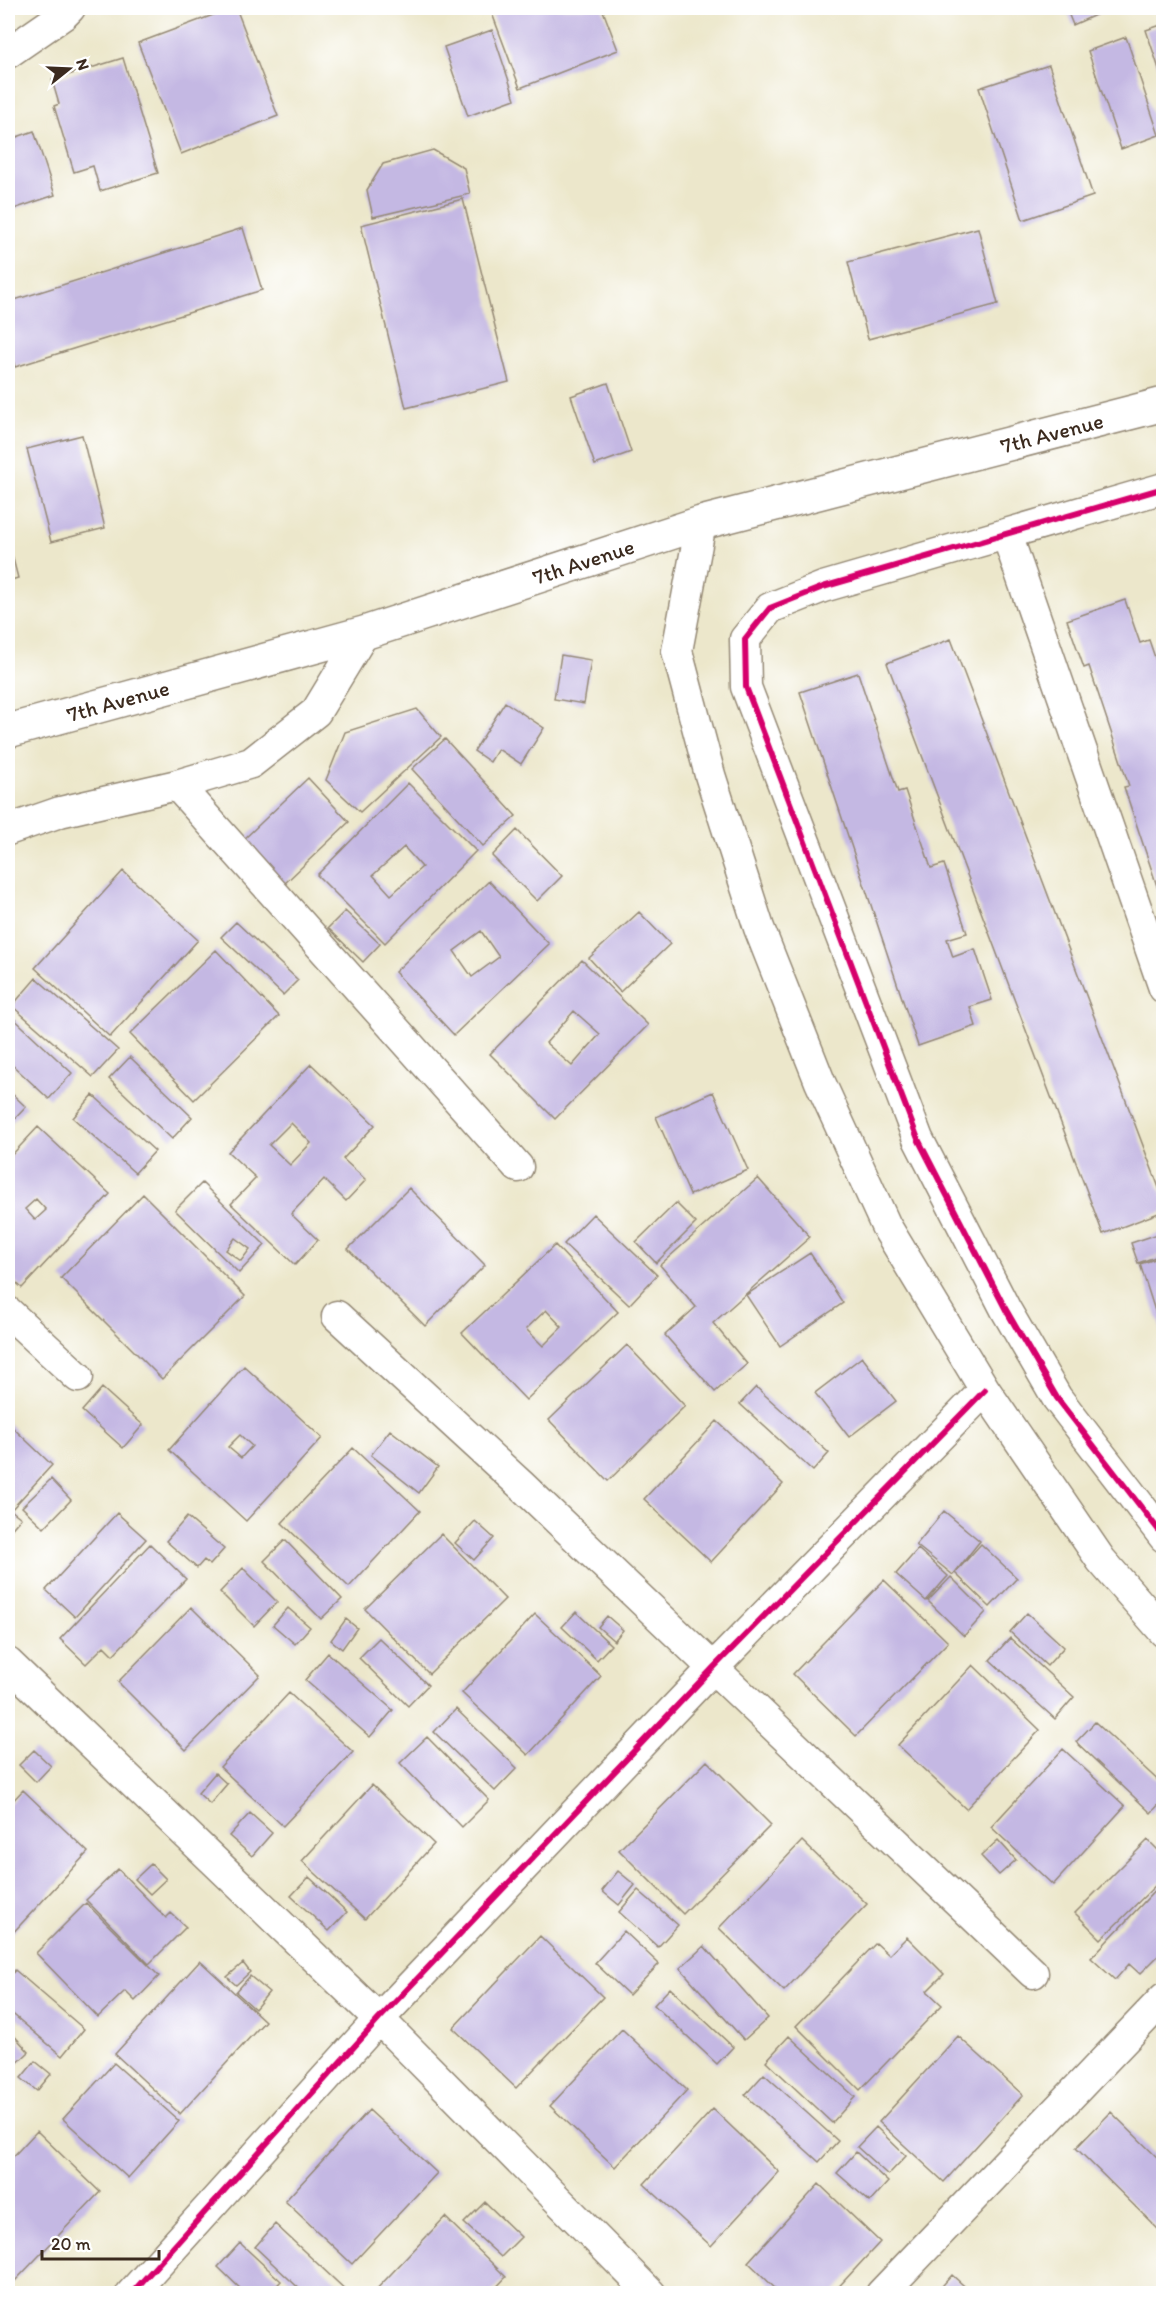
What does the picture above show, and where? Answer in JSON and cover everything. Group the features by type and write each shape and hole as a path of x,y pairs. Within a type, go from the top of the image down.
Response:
{"main road":[{"name":"7th Avenue","path":"8,730 364,633 701,524 1164,404"}],"street":[{"path":"8,53 70,8"},
{"path":"1164,488 1007,536 823,587 770,608 745,639 746,687 918,1139 1006,1310 1057,1398 1164,1537"},
{"path":"701,524 677,651 710,775 759,928 820,1082 886,1226 985,1390 1101,1560 1164,1632"},
{"path":"1007,536 1164,988"},
{"path":"8,830 60,812 177,786 251,763 316,712 364,633"},
{"path":"177,786 518,1167"},
{"path":"8,1312 78,1377"},
{"path":"337,1316 714,1667 1033,1973"},
{"path":"131,2294 379,2019 714,1667 985,1390"},
{"path":"8,1663 379,2019 651,2294"},
{"path":"881,2294 1164,1998"}],"building":[{"path":"236,8 278,116 181,154 138,43"},
{"path":"490,8 602,8 618,50 520,88"},
{"path":"1066,8 1111,8 1073,25"},
{"path":"1164,24 1164,81 1163,81 1146,30"},
{"path":"492,30 515,99 468,116 444,47"},
{"path":"1126,37 1159,135 1121,149 1088,51"},
{"path":"123,58 158,173 100,191 93,166 74,172 54,106 59,104 52,80"},
{"path":"1049,65 1093,196 1023,220 979,88"},
{"path":"34,131 55,195 8,211 8,140"},
{"path":"433,150 464,168 470,194 373,217 367,190 383,164"},
{"path":"463,199 509,382 406,408 361,225"},
{"path":"243,228 262,290 15,367 8,342 8,302"},
{"path":"978,228 998,304 868,339 848,262"},
{"path":"608,383 631,452 595,465 571,396"},
{"path":"82,435 105,528 51,542 27,449"},
{"path":"8,539 18,578 8,581"},
{"path":"1125,600 1140,643 1149,640 1164,684 1163,904 1124,787 1129,786 1089,666 1084,668 1067,620"},
{"path":"951,639 1164,1201 1164,1211 1103,1234 887,663"},
{"path":"561,655 591,660 584,704 554,699"},
{"path":"858,673 898,792 905,790 931,868 944,864 967,933 947,939 953,957 975,949 992,1000 970,1007 976,1026 918,1046 800,692"},
{"path":"505,702 544,728 521,764 498,749 490,762 474,751"},
{"path":"417,709 441,737 360,812 326,780 345,732"},
{"path":"445,739 516,816 483,846 412,769"},
{"path":"308,778 349,822 283,885 242,841"},
{"path":"408,783 476,851 385,943 317,875","holes":["404,847 422,867 391,895 373,875"]},
{"path":"517,830 562,876 537,901 492,856"},
{"path":"123,871 198,940 110,1037 35,968"},
{"path":"489,881 549,944 454,1035 395,972","holes":["481,931 499,957 472,977 454,951"]},
{"path":"345,911 380,944 363,962 328,928"},
{"path":"639,912 670,944 620,992 589,958"},
{"path":"236,922 298,980 283,995 221,937"},
{"path":"216,950 279,1016 194,1100 130,1034"},
{"path":"582,960 648,1025 555,1119 490,1054","holes":["574,1011 600,1034 572,1066 546,1043"]},
{"path":"36,978 118,1050 93,1077 12,1006"},
{"path":"8,1013 72,1073 49,1099 8,1061"},
{"path":"130,1057 192,1117 172,1139 109,1079"},
{"path":"311,1064 375,1125 343,1159 366,1180 346,1201 324,1179 291,1214 318,1240 295,1265 231,1204 256,1178 228,1152","holes":["291,1123 311,1143 290,1165 269,1145"]},
{"path":"8,1090 26,1107 8,1126"},
{"path":"713,1092 748,1170 690,1195 656,1117"},
{"path":"93,1095 155,1151 135,1173 73,1118"},
{"path":"38,1127 110,1194 22,1288 8,1275 8,1159","holes":["36,1199 46,1210 35,1220 25,1209"]},
{"path":"758,1178 810,1237 713,1323 747,1364 715,1392 665,1335 696,1307 660,1265"},
{"path":"202,1183 265,1245 239,1273 175,1210","holes":["235,1238 250,1249 241,1261 226,1250"]},
{"path":"409,1188 485,1265 425,1326 348,1249"},
{"path":"143,1194 245,1296 162,1379 61,1278"},
{"path":"676,1203 696,1223 656,1263 636,1242"},
{"path":"593,1214 657,1275 629,1305 564,1244"},
{"path":"1164,1232 1164,1254 1138,1263 1131,1243"},
{"path":"555,1245 618,1312 526,1400 462,1333","holes":["546,1310 562,1327 543,1346 526,1329"]},
{"path":"810,1253 843,1303 780,1346 746,1295"},
{"path":"1164,1256 1164,1336 1163,1336 1140,1264"},
{"path":"627,1345 685,1406 608,1481 549,1420"},
{"path":"862,1357 896,1401 849,1437 815,1393"},
{"path":"244,1366 322,1438 246,1521 169,1450","holes":["240,1435 252,1446 241,1458 228,1447"]},
{"path":"756,1387 829,1453 813,1471 740,1404"},
{"path":"102,1388 143,1425 123,1448 82,1411"},
{"path":"717,1421 783,1484 711,1562 644,1499"},
{"path":"8,1423 52,1465 11,1510 21,1518 8,1533"},
{"path":"390,1430 438,1467 419,1493 371,1455"},
{"path":"353,1448 420,1511 349,1587 282,1523"},
{"path":"51,1479 71,1500 44,1528 22,1507"},
{"path":"944,1511 980,1541 953,1575 916,1545"},
{"path":"117,1513 146,1539 75,1617 46,1590"},
{"path":"187,1517 224,1549 210,1565 204,1560 197,1568 166,1541"},
{"path":"475,1521 494,1538 474,1560 455,1543"},
{"path":"441,1534 505,1599 429,1674 365,1609"},
{"path":"285,1540 342,1599 321,1619 264,1561"},
{"path":"150,1544 186,1579 113,1655 104,1646 86,1664 60,1639"},
{"path":"981,1544 1017,1578 990,1607 955,1573"},
{"path":"918,1549 948,1576 926,1601 896,1574"},
{"path":"243,1568 277,1602 254,1626 220,1592"},
{"path":"951,1577 986,1612 964,1636 928,1601"},
{"path":"884,1580 948,1642 856,1736 793,1674"},
{"path":"191,1607 260,1675 186,1750 118,1682"},
{"path":"288,1608 310,1627 295,1644 273,1625"},
{"path":"576,1612 611,1645 597,1660 562,1627"},
{"path":"1027,1613 1064,1647 1047,1666 1010,1632"},
{"path":"535,1614 601,1676 528,1755 462,1693"},
{"path":"607,1616 623,1630 614,1641 598,1627"},
{"path":"346,1619 357,1628 342,1649 331,1640"},
{"path":"379,1638 428,1685 408,1706 359,1658"},
{"path":"1010,1638 1074,1697 1055,1719 990,1660"},
{"path":"328,1653 393,1710 370,1737 305,1680"},
{"path":"973,1665 1040,1730 966,1809 898,1745"},
{"path":"289,1693 353,1752 283,1826 220,1767"},
{"path":"456,1709 517,1768 495,1791 434,1732"},
{"path":"1095,1722 1164,1786 1164,1799 1151,1813 1076,1742"},
{"path":"427,1737 489,1800 462,1827 400,1763"},
{"path":"1063,1749 1125,1806 1053,1885 991,1827"},
{"path":"34,1750 51,1766 36,1782 19,1765"},
{"path":"707,1761 771,1825 683,1914 619,1850"},
{"path":"215,1773 227,1784 210,1804 198,1793"},
{"path":"372,1785 434,1844 365,1919 302,1861"},
{"path":"23,1790 88,1852 8,1938 8,1806"},
{"path":"250,1813 272,1833 252,1856 229,1836"},
{"path":"998,1840 1016,1860 999,1875 981,1856"},
{"path":"1148,1840 1164,1856 1164,1877 1101,1939 1075,1913"},
{"path":"802,1841 867,1904 784,1991 719,1928"},
{"path":"151,1864 166,1879 150,1894 135,1879"},
{"path":"118,1869 166,1918 171,1913 186,1927 149,1964 86,1900"},
{"path":"618,1871 635,1885 619,1905 602,1891"},
{"path":"309,1877 347,1912 329,1931 291,1896"},
{"path":"1164,1881 1164,1950 1140,1974 1129,1964 1115,1980 1091,1958"},
{"path":"638,1890 678,1925 658,1947 619,1912"},
{"path":"86,1903 159,1976 135,2001 125,1991 98,2017 36,1953"},
{"path":"624,1931 659,1964 629,1995 595,1963"},
{"path":"540,1936 603,1997 516,2088 453,2028"},
{"path":"907,1937 944,1974 927,1991 942,2005 860,2090 796,2026 876,1943 889,1955"},
{"path":"704,1946 768,2018 744,2040 680,1968"},
{"path":"200,1961 265,2021 180,2114 115,2054"},
{"path":"243,1963 250,1972 236,1985 227,1977"},
{"path":"15,1970 84,2029 62,2056 8,2010 8,1979"},
{"path":"250,1976 269,1992 255,2009 236,1992"},
{"path":"670,1988 733,2047 717,2064 654,2005"},
{"path":"8,2029 29,2052 11,2069 8,2065"},
{"path":"622,2029 687,2090 615,2167 550,2106"},
{"path":"789,2036 855,2097 832,2123 766,2061"},
{"path":"958,2036 1023,2095 944,2182 879,2122"},
{"path":"35,2061 51,2074 37,2091 21,2078"},
{"path":"114,2063 179,2121 128,2178 63,2119"},
{"path":"764,2074 838,2141 819,2162 745,2095"},
{"path":"713,2109 779,2172 711,2246 644,2184"},
{"path":"369,2110 437,2173 352,2264 285,2201"},
{"path":"1111,2112 1164,2164 1164,2235 1076,2148"},
{"path":"876,2127 906,2156 888,2175 857,2147"},
{"path":"37,2131 100,2192 14,2282 8,2276 8,2162"},
{"path":"856,2152 888,2182 870,2202 837,2173"},
{"path":"819,2184 880,2242 832,2294 781,2294 748,2262"},
{"path":"485,2202 521,2237 501,2257 464,2223"},
{"path":"445,2217 506,2277 490,2294 372,2294"},
{"path":"275,2224 350,2294 305,2294 255,2247"},
{"path":"240,2243 281,2281 269,2294 246,2294 218,2267"},
{"path":"952,2275 973,2294 935,2294"}],"cycle path":[{"path":"1164,488 823,587 770,608 745,639 746,687 918,1139 1006,1310 1057,1398 1164,1537"},
{"path":"131,2294 379,2019 714,1667 985,1390"}]}
